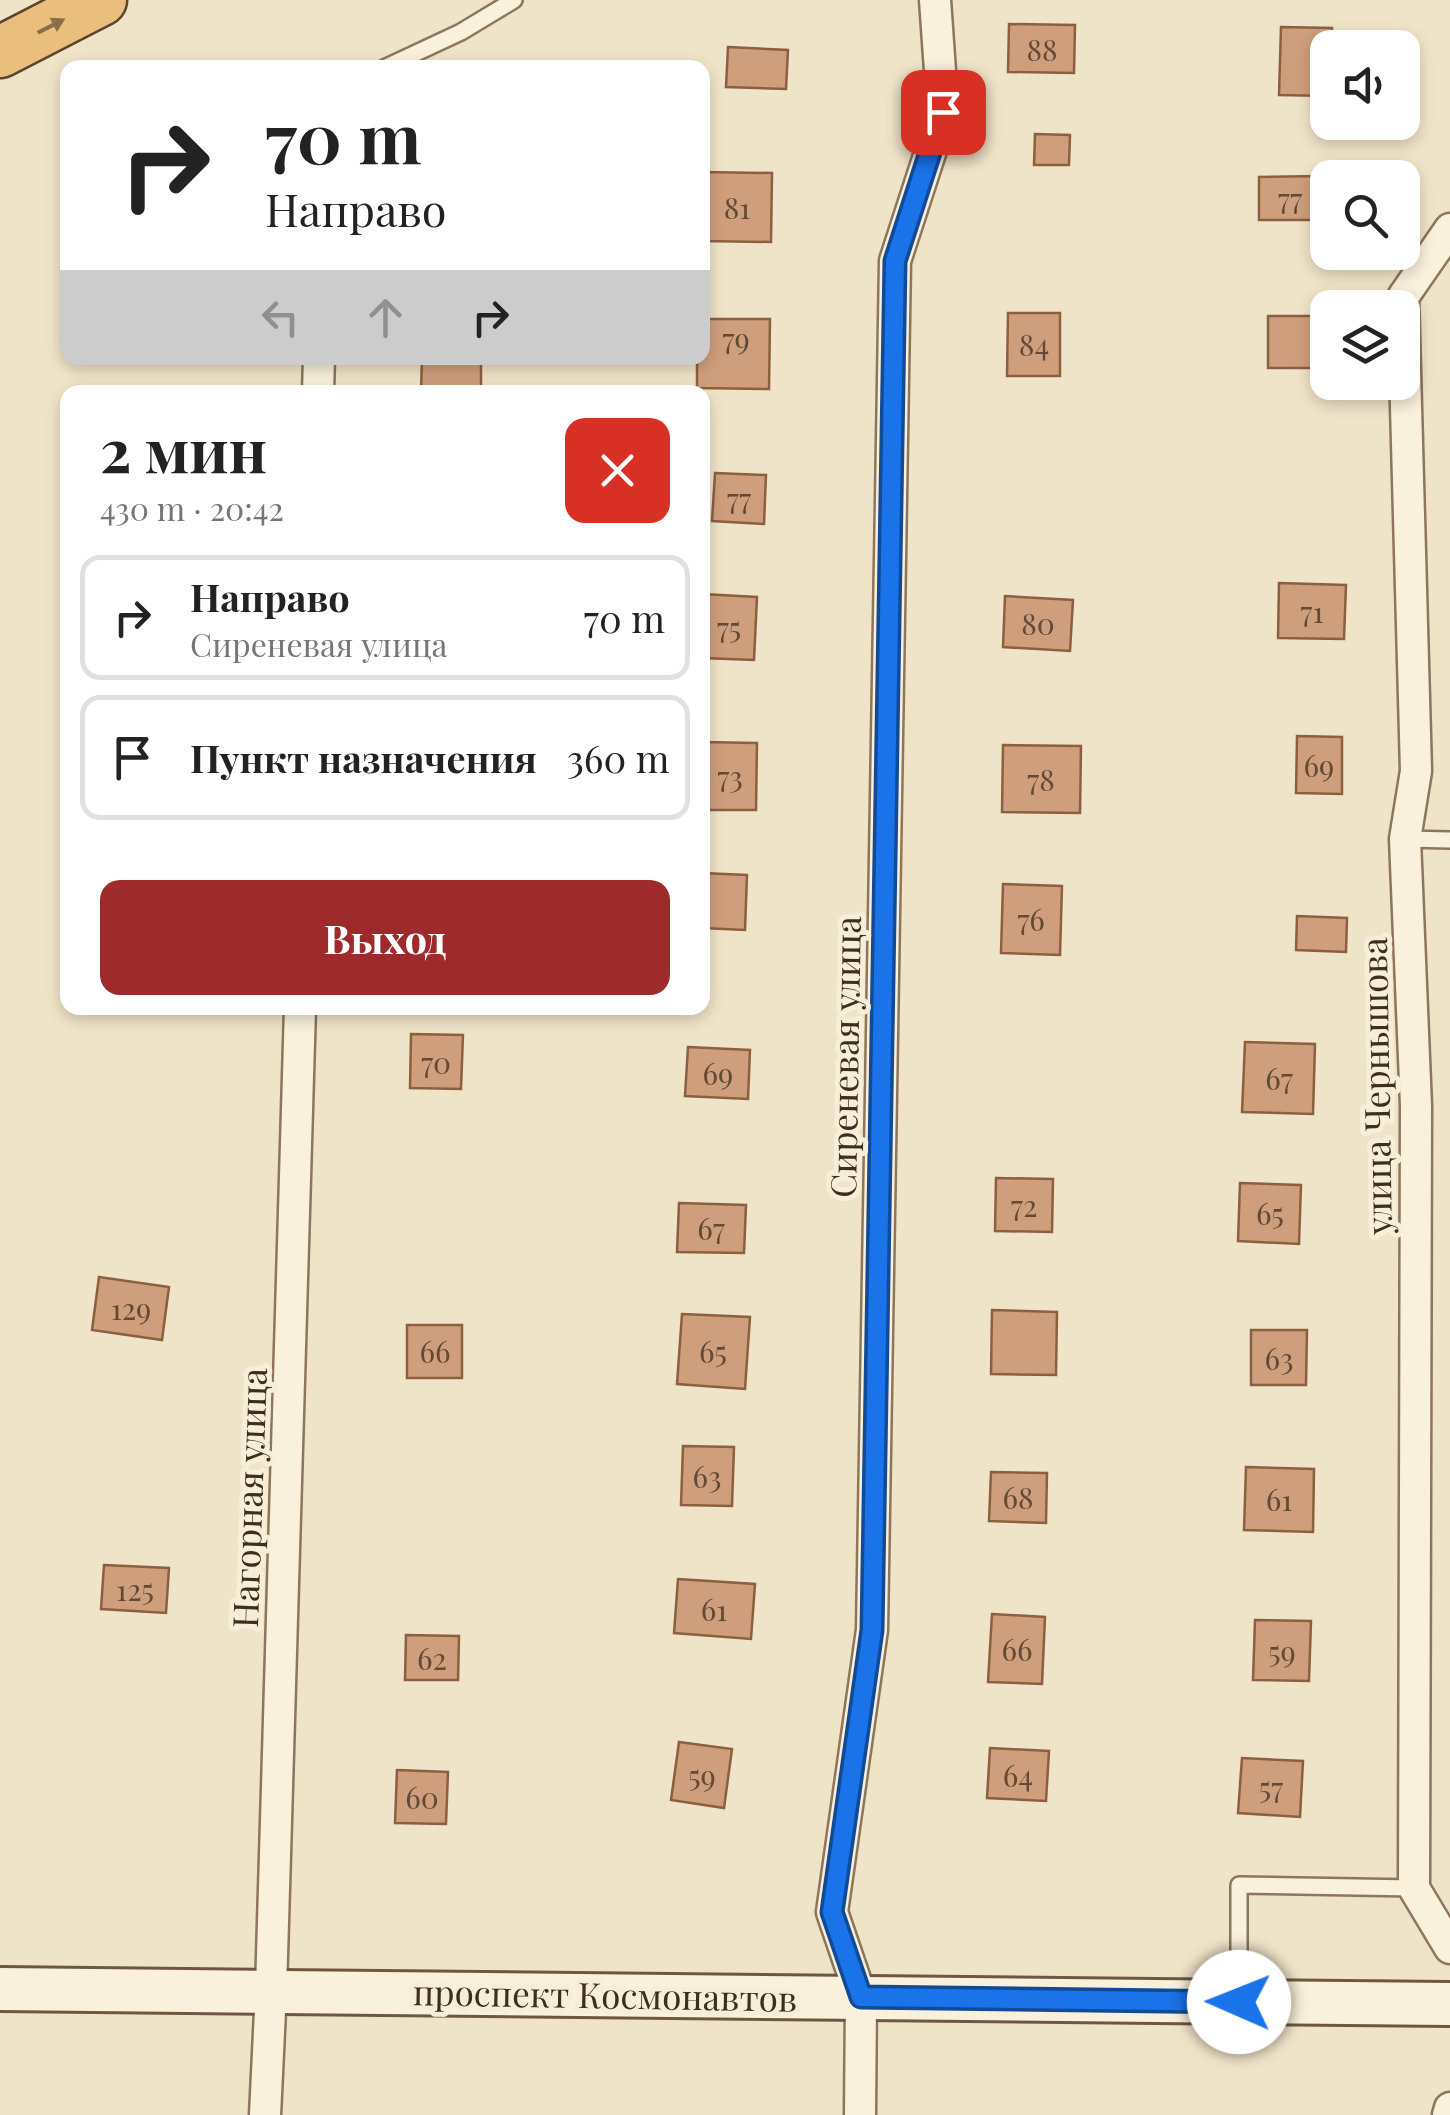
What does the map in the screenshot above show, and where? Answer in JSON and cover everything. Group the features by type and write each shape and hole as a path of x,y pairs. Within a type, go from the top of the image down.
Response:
{"highway":[{"path":"0,52 101,0"}],"main road":[{"name":"проспект Космонавтов","path":"0,1989 1450,2004"}],"street":[{"name":"Сиреневая улица","path":"860,2115 861,1997 832,1912 872,1630 895,261 943,112 936,0"},
{"name":"улица Чернышова","path":"1414,1888 1416,1106 1406,840 1416,771 1403,297 1450,228"},
{"name":"Нагорная улица","path":"265,2115 300,1015"},
{"path":"1414,1888 1450,1948"},
{"name":"Нагорная улица","path":"271,1990 281,2115"}],"lane":[{"path":"401,60 461,32 514,0"},
{"path":"1406,840 1450,840"},
{"path":"1239,2002 1240,1886 1414,1888"}],"building":[{"path":"1009,24 1075,25 1074,73 1008,72"},
{"path":"1281,27 1332,28 1310,30 1310,96 1279,95"},
{"path":"728,47 788,50 786,89 726,87"},
{"path":"1035,134 1070,135 1069,165 1034,165"},
{"path":"710,172 772,173 771,242 710,241"},
{"path":"1310,176 1310,220 1259,220 1259,177"},
{"path":"1008,313 1060,313 1060,376 1007,376"},
{"path":"1268,316 1310,316 1310,368 1268,368"},
{"path":"710,319 770,319 769,389 697,385 697,365 710,365"},
{"path":"422,365 481,365 481,385 421,385"},
{"path":"715,473 766,475 764,524 712,521"},
{"path":"1279,583 1346,585 1344,639 1278,638"},
{"path":"710,594 757,597 754,660 710,658"},
{"path":"1005,596 1073,600 1070,651 1003,647"},
{"path":"1297,736 1342,737 1342,794 1296,793"},
{"path":"710,742 757,743 756,810 710,810"},
{"path":"1003,745 1081,746 1080,813 1002,812"},
{"path":"710,873 747,875 745,930 710,928"},
{"path":"1003,884 1062,886 1060,955 1001,953"},
{"path":"1297,916 1347,918 1346,952 1296,950"},
{"path":"411,1034 463,1035 461,1089 410,1088"},
{"path":"1245,1042 1315,1044 1313,1114 1242,1112"},
{"path":"688,1047 750,1050 748,1099 685,1096"},
{"path":"996,1178 1053,1179 1052,1232 995,1231"},
{"path":"1240,1183 1301,1185 1299,1244 1238,1241"},
{"path":"679,1203 746,1205 744,1253 677,1252"},
{"path":"99,1277 169,1287 162,1340 92,1330"},
{"path":"992,1310 1057,1312 1056,1375 991,1374"},
{"path":"682,1314 750,1317 745,1389 677,1384"},
{"path":"407,1325 462,1325 462,1378 407,1378"},
{"path":"1251,1330 1307,1330 1306,1385 1251,1385"},
{"path":"683,1446 734,1447 732,1506 681,1505"},
{"path":"1246,1467 1314,1469 1313,1532 1244,1530"},
{"path":"991,1472 1047,1473 1046,1523 989,1521"},
{"path":"104,1565 169,1568 166,1613 101,1609"},
{"path":"678,1579 755,1584 751,1639 674,1633"},
{"path":"992,1614 1045,1617 1042,1684 988,1682"},
{"path":"1255,1620 1311,1621 1309,1681 1253,1680"},
{"path":"406,1635 459,1636 458,1680 405,1680"},
{"path":"679,1742 732,1749 724,1808 671,1800"},
{"path":"990,1748 1049,1751 1046,1801 987,1798"},
{"path":"1242,1758 1303,1761 1300,1817 1238,1813"},
{"path":"397,1770 448,1772 446,1824 395,1823"}],"route":[{"path":"943,112 895,261 872,1630 832,1912 861,1997 1239,2002"}]}
